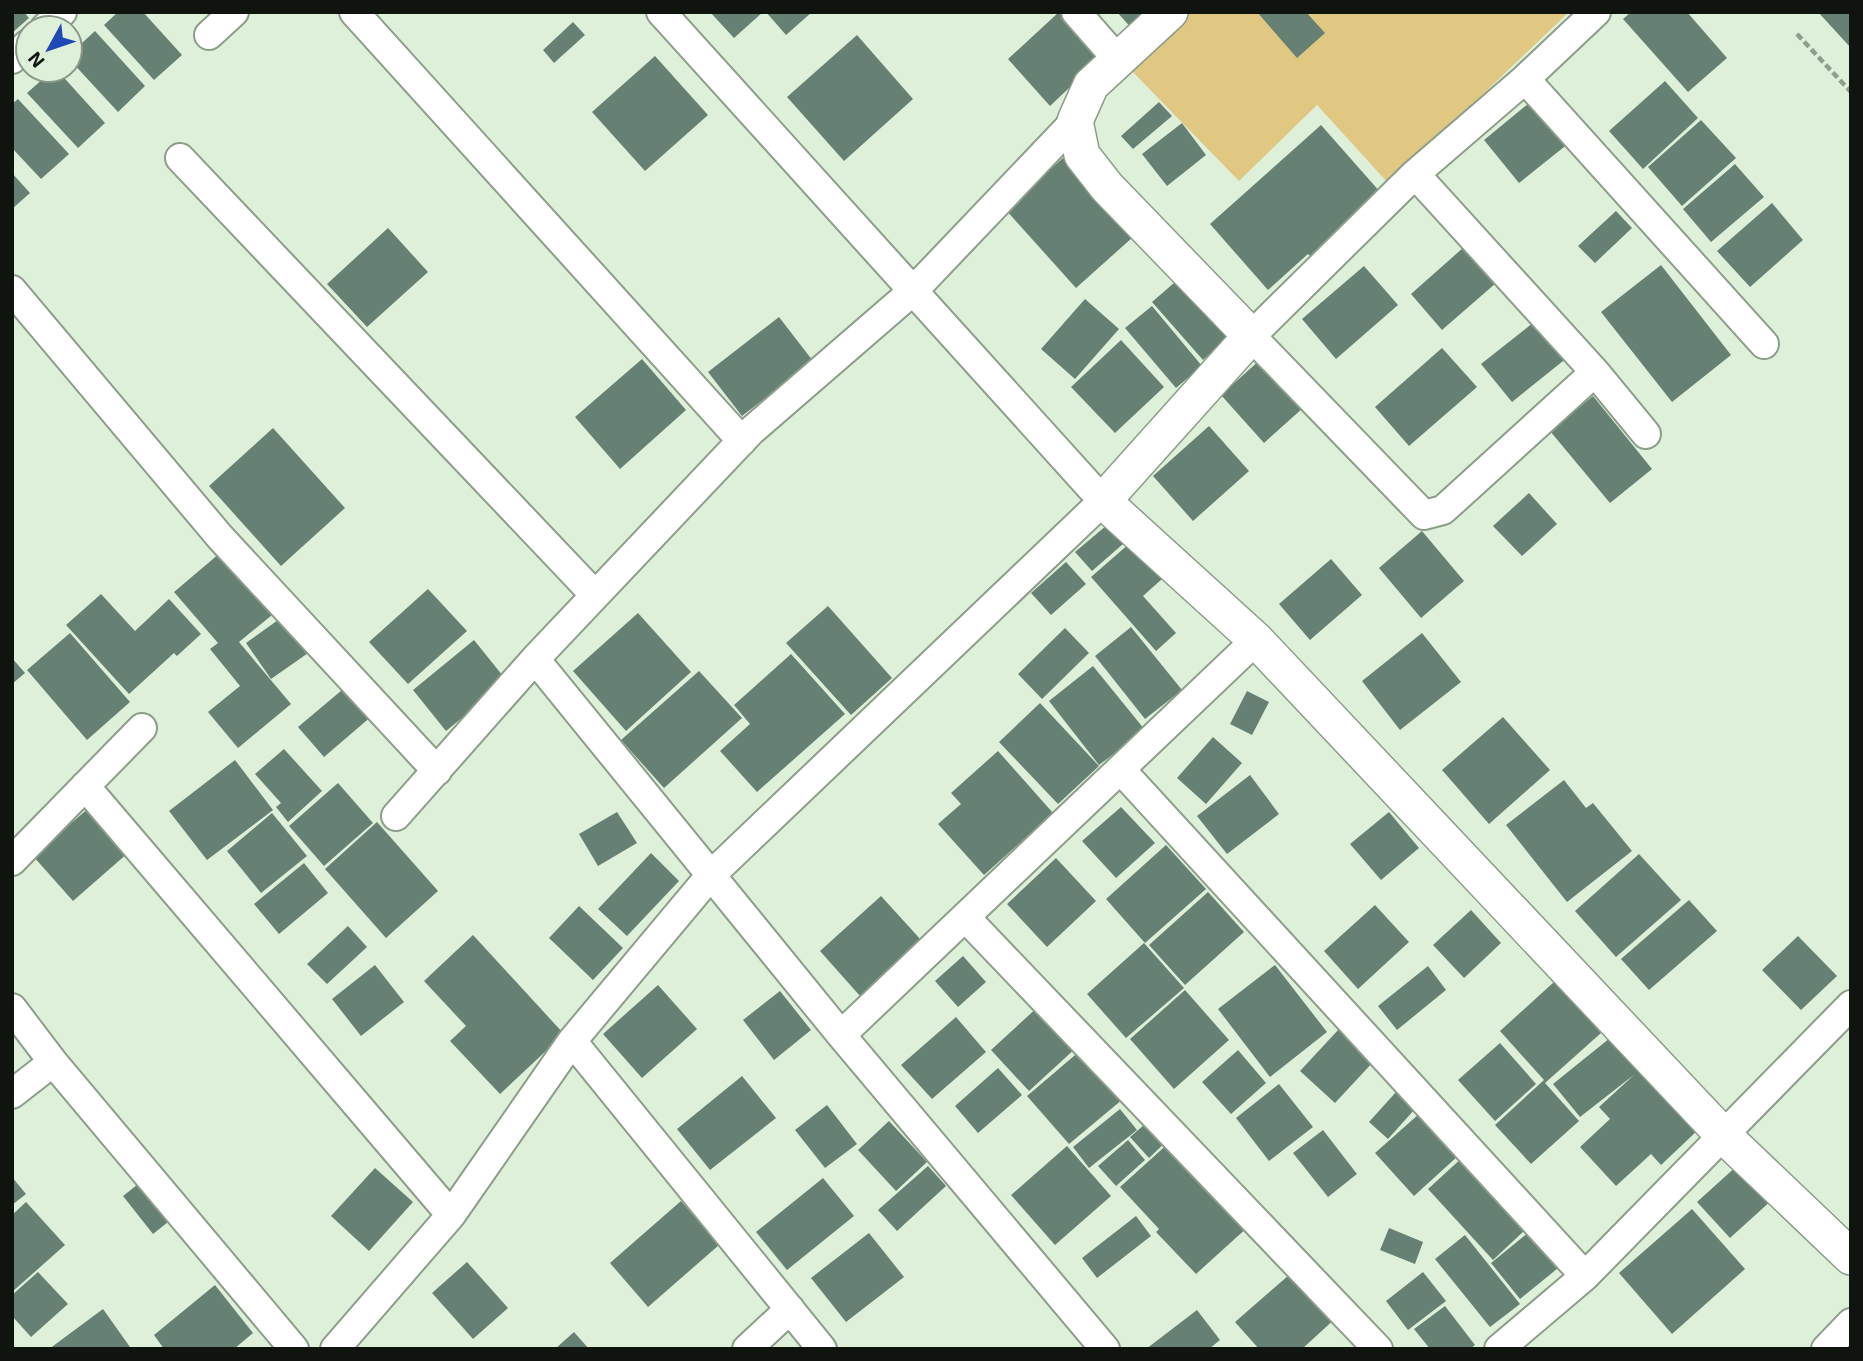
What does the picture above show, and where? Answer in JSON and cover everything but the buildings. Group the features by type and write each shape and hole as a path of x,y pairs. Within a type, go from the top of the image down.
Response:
{"street":[{"path":"209,35 234,12"},
{"path":"354,12 742,441"},
{"path":"661,12 1103,501 1256,640 1724,1136 1851,1257"},
{"path":"1076,12 1118,60"},
{"path":"397,817 535,659 742,441 914,290 1075,121 1091,85 1170,12"},
{"path":"335,1349 451,1215 572,1041 710,876 1103,501 1251,336 1415,174 1525,79 1596,12"},
{"path":"1525,79 1764,344"},
{"path":"1075,121 1082,155 1107,187 1424,515 1443,510 1595,372"},
{"path":"180,158 595,596"},
{"path":"1415,174 1595,372 1646,434"},
{"path":"12,290 220,537 437,771"},
{"path":"841,1035 1256,640"},
{"path":"535,659 841,1035 1105,1349"},
{"path":"12,861 142,727"},
{"path":"1121,770 1585,1276"},
{"path":"85,786 451,1215"},
{"path":"966,918 1378,1349"},
{"path":"1499,1349 1585,1276 1851,1004"},
{"path":"12,1008 53,1062 294,1349"},
{"path":"572,1041 822,1349"},
{"path":"12,1094 53,1062"},
{"path":"747,1349 790,1310"},
{"path":"1826,1349 1851,1323"}],"path":[{"path":"1797,34 1851,92"}],"shaded area":[{"path":"1186,12 1569,12 1389,184 1317,105 1239,181 1127,66"}]}
